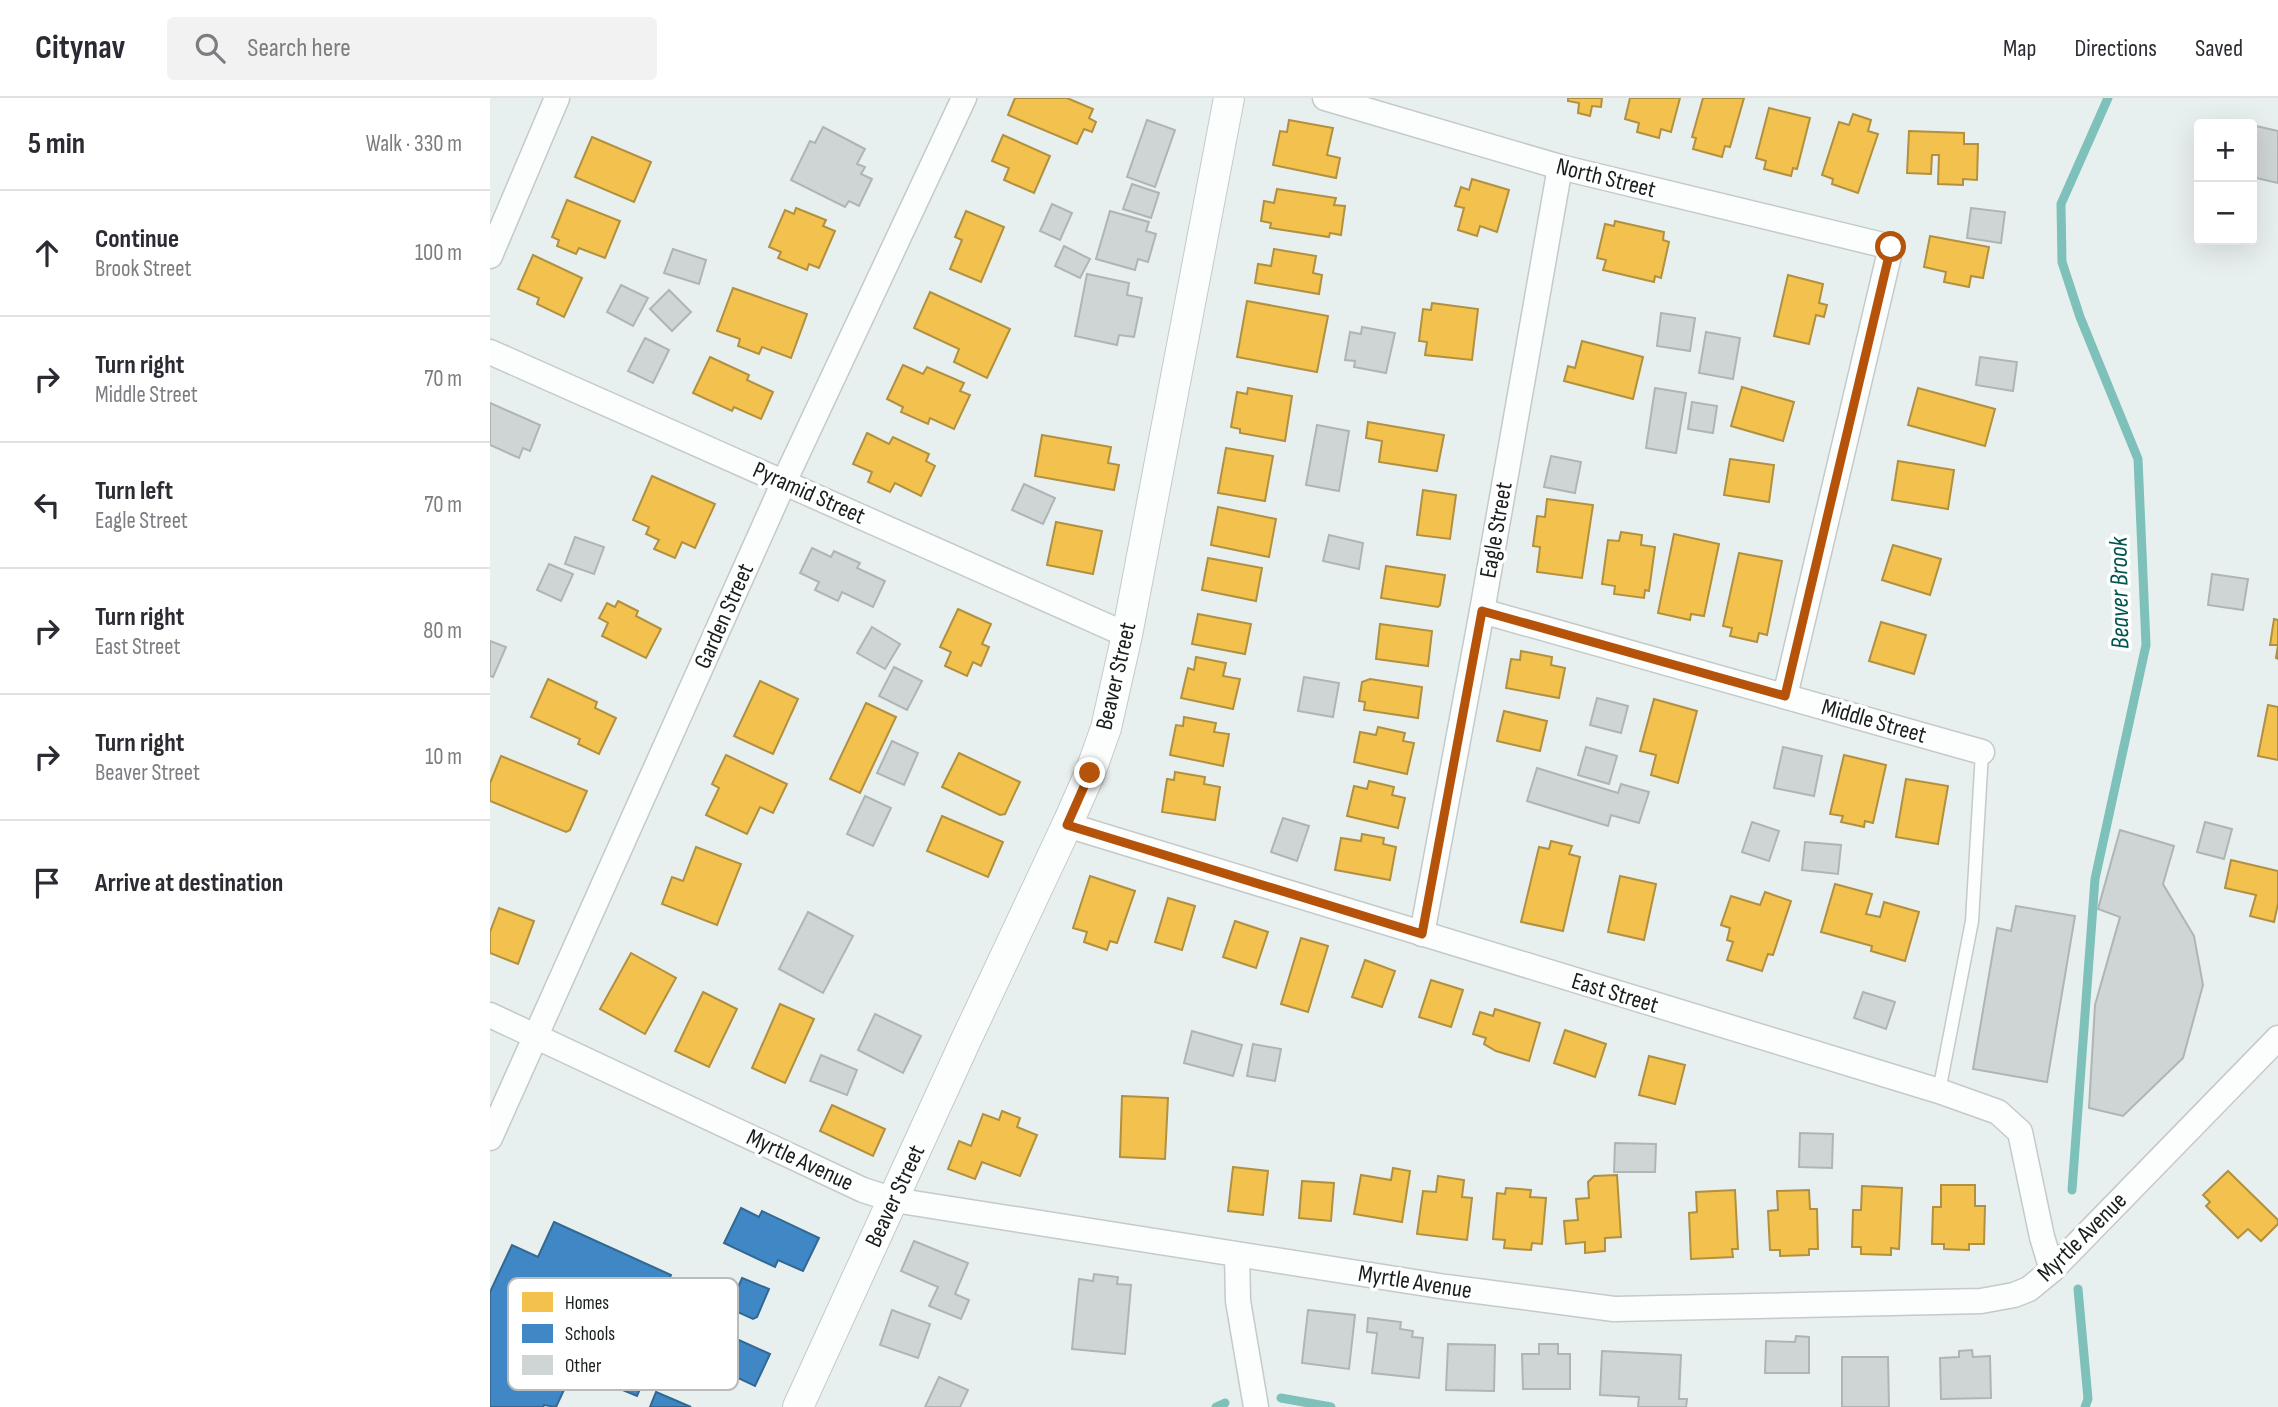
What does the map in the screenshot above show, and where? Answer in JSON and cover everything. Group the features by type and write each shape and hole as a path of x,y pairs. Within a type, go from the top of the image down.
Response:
{"street":[{"path":"490,256 557,98"},
{"name":"Garden Street","path":"490,1138 784,482 964,98"},
{"name":"Beaver Street","path":"798,1407 1067,825 1106,728 1127,635 1229,98"},
{"name":"North Street","path":"1325,98 1560,167 1891,247 1785,696"},
{"name":"Eagle Street","path":"1422,934 1560,167"},
{"name":"Pyramid Street","path":"490,352 1127,635"},
{"name":"Middle Street","path":"1482,611 1982,752"},
{"name":"East Street","path":"1067,825 1940,1091 1998,1112 2020,1132 2042,1237 2052,1270"},
{"name":"Myrtle Avenue","path":"490,1015 863,1190 894,1200 1446,1287 1614,1309 1982,1301 2014,1295 2029,1289 2052,1270 2278,1038"},
{"path":"1237,1255 1238,1301 1256,1407"}],"lane":[{"path":"1940,1091 1972,921 1982,752"}],"building: Homes":[{"path":"1015,98 1067,98 1093,109 1089,118 1096,122 1092,132 1084,129 1077,144 1008,115"},
{"path":"1568,98 1602,98 1601,107 1592,106 1590,116 1578,113 1579,103 1568,101"},
{"path":"1630,98 1680,98 1671,132 1661,129 1659,138 1637,132 1639,123 1625,119"},
{"path":"1703,98 1744,98 1730,147 1725,146 1722,157 1693,149 1696,138 1692,137"},
{"path":"1769,108 1810,118 1797,169 1793,168 1791,176 1764,169 1766,161 1756,158"},
{"path":"1853,114 1871,120 1868,131 1878,134 1858,193 1832,184 1833,179 1822,175 1839,122 1849,125"},
{"path":"1289,120 1333,128 1327,155 1340,158 1336,178 1273,165 1280,131 1287,132"},
{"path":"1909,131 1964,133 1964,144 1978,144 1977,180 1963,179 1963,185 1938,184 1939,155 1932,155 1931,174 1907,173"},
{"path":"1003,135 1050,156 1034,193 1004,180 1009,168 992,161"},
{"path":"592,137 651,162 634,202 575,177"},
{"path":"1472,179 1509,190 1497,232 1480,226 1477,236 1458,230 1464,208 1455,206 1461,187 1469,190"},
{"path":"1277,189 1336,198 1334,205 1345,206 1341,235 1330,233 1329,237 1270,228 1271,223 1261,221 1264,201 1274,203"},
{"path":"567,200 620,221 605,258 579,248 576,254 557,246 559,240 552,237"},
{"path":"796,208 826,220 823,226 835,231 819,268 809,264 807,270 778,258 781,252 769,247 785,210 794,214"},
{"path":"966,211 1004,227 981,282 950,269 962,240 955,237"},
{"path":"1615,221 1664,232 1663,240 1669,242 1661,278 1655,276 1654,282 1603,270 1606,260 1597,258 1605,224 1614,226"},
{"path":"1930,236 1989,247 1983,278 1971,276 1969,287 1944,282 1946,272 1924,267"},
{"path":"1274,249 1316,256 1313,273 1322,275 1319,294 1255,283 1258,264 1271,266"},
{"path":"533,255 582,278 564,317 537,304 539,298 518,289"},
{"path":"1788,275 1823,284 1819,303 1827,305 1824,317 1816,315 1809,344 1774,336"},
{"path":"733,288 807,314 791,358 762,347 759,354 738,346 740,339 717,331"},
{"path":"930,292 1010,329 987,378 954,362 959,349 914,328"},
{"path":"1247,301 1328,316 1317,372 1237,357"},
{"path":"1432,303 1478,309 1472,360 1425,355 1427,342 1419,341 1423,309 1431,310"},
{"path":"1582,341 1643,357 1633,399 1564,381 1568,366 1575,368"},
{"path":"710,357 749,375 747,380 773,392 761,419 734,407 732,411 693,393"},
{"path":"903,365 923,374 927,367 964,383 960,391 970,395 954,429 930,418 928,424 901,412 903,407 887,399"},
{"path":"1742,387 1794,402 1783,441 1731,426"},
{"path":"1248,388 1292,396 1285,441 1240,433 1240,429 1231,427 1237,392 1247,394"},
{"path":"1918,388 1995,409 1985,446 1908,425"},
{"path":"1368,422 1444,435 1437,471 1379,462 1382,441 1366,438"},
{"path":"867,433 889,444 893,437 929,454 926,461 935,466 921,496 895,483 890,492 868,482 872,472 853,464"},
{"path":"1042,435 1111,447 1108,463 1119,465 1114,490 1035,476"},
{"path":"1226,448 1273,456 1265,501 1218,493"},
{"path":"1730,459 1774,465 1769,502 1724,495"},
{"path":"1898,461 1954,470 1948,509 1892,500"},
{"path":"652,476 715,504 695,548 682,542 675,558 654,549 659,540 646,534 649,527 633,520"},
{"path":"1423,490 1456,495 1450,539 1417,535"},
{"path":"1547,499 1593,505 1582,578 1537,572 1540,547 1533,546 1537,516 1545,517"},
{"path":"1218,507 1276,519 1269,557 1211,545"},
{"path":"1056,522 1102,531 1093,574 1047,565"},
{"path":"1621,532 1642,535 1641,545 1655,547 1649,591 1645,590 1644,598 1614,594 1615,586 1602,584 1608,540 1619,541"},
{"path":"1674,534 1719,544 1704,616 1691,614 1690,620 1658,613"},
{"path":"1893,545 1941,559 1930,595 1882,580"},
{"path":"1739,553 1782,561 1767,635 1759,633 1757,642 1730,636 1732,628 1723,626"},
{"path":"1208,558 1262,568 1256,601 1202,590"},
{"path":"1386,566 1445,575 1440,605 1438,607 1381,598"},
{"path":"618,601 638,611 636,616 661,629 646,658 602,636 608,623 599,618 607,603 615,607"},
{"path":"958,609 991,624 982,644 989,647 981,666 973,662 967,676 945,666 951,652 940,647"},
{"path":"1198,614 1251,624 1245,654 1192,644"},
{"path":"2274,619 2278,620 2278,645 2270,645"},
{"path":"1881,622 1926,635 1914,674 1869,661"},
{"path":"1380,624 1432,631 1428,666 1376,659"},
{"path":"1521,651 1552,657 1551,665 1565,668 1559,698 1506,688 1511,659 1520,660"},
{"path":"1196,657 1226,663 1223,676 1240,679 1233,709 1181,698 1188,668 1194,670"},
{"path":"548,679 597,702 595,708 616,718 599,754 578,744 580,739 531,717"},
{"path":"1370,679 1422,687 1418,718 1364,710 1365,702 1359,701 1362,682"},
{"path":"760,681 798,699 773,754 734,736"},
{"path":"1654,699 1697,711 1678,783 1651,775 1656,755 1640,751"},
{"path":"866,703 896,717 860,793 830,779"},
{"path":"2268,705 2278,707 2278,760 2258,756"},
{"path":"1504,711 1547,721 1540,751 1497,741"},
{"path":"1184,717 1216,723 1214,732 1229,734 1223,766 1170,755 1176,725 1183,726"},
{"path":"1378,727 1405,733 1403,741 1414,743 1407,774 1354,762 1360,732 1376,735"},
{"path":"959,753 1020,782 1005,814 1000,815 942,787"},
{"path":"726,755 787,784 773,813 760,807 747,834 706,815 719,788 712,784"},
{"path":"1844,755 1886,765 1873,823 1865,821 1864,827 1841,822 1843,816 1830,814"},
{"path":"501,756 587,791 570,830 566,832 490,801 490,783"},
{"path":"1175,772 1205,777 1204,784 1220,787 1215,820 1162,812 1167,779 1174,780"},
{"path":"1906,779 1948,786 1938,844 1896,837"},
{"path":"1369,781 1394,787 1392,795 1405,798 1398,828 1347,816 1354,786 1367,789"},
{"path":"942,816 1003,842 988,877 927,851"},
{"path":"1362,834 1384,838 1383,844 1396,847 1390,880 1335,870 1341,838 1361,841"},
{"path":"1551,841 1572,846 1569,854 1580,857 1563,931 1521,922 1539,847 1549,849"},
{"path":"696,847 741,864 717,925 662,904 672,877 683,881"},
{"path":"2231,860 2278,871 2278,904 2274,922 2250,916 2256,895 2225,888"},
{"path":"1090,876 1135,891 1117,943 1110,941 1107,950 1084,942 1087,932 1073,928"},
{"path":"1620,876 1656,884 1644,940 1608,932"},
{"path":"1835,884 1872,894 1866,914 1880,917 1884,902 1919,912 1905,961 1871,951 1872,946 1821,932"},
{"path":"1765,892 1791,901 1773,955 1768,954 1762,971 1727,960 1733,942 1727,940 1730,928 1721,925 1731,896 1760,905"},
{"path":"1168,898 1195,906 1182,950 1155,942"},
{"path":"499,908 534,921 518,964 490,953 490,932"},
{"path":"1235,921 1268,932 1256,968 1223,957"},
{"path":"1301,938 1328,946 1308,1012 1281,1004"},
{"path":"631,953 676,978 645,1034 600,1009"},
{"path":"1365,960 1395,971 1382,1007 1352,997"},
{"path":"1431,980 1463,990 1451,1027 1419,1017"},
{"path":"703,992 737,1009 709,1067 675,1051"},
{"path":"780,1004 814,1019 785,1083 752,1068"},
{"path":"1495,1009 1540,1023 1529,1061 1496,1051 1484,1044 1486,1038 1473,1034 1480,1012 1493,1016"},
{"path":"1565,1030 1606,1044 1595,1077 1554,1063"},
{"path":"1649,1056 1685,1065 1675,1104 1639,1095"},
{"path":"1122,1096 1168,1098 1165,1159 1120,1157"},
{"path":"832,1105 885,1129 873,1156 820,1131"},
{"path":"1002,1111 1020,1118 1017,1127 1037,1135 1020,1176 982,1162 975,1179 948,1169 959,1141 971,1146 983,1114 999,1120"},
{"path":"1233,1167 1268,1171 1263,1215 1228,1211"},
{"path":"1393,1168 1410,1171 1402,1222 1354,1214 1361,1175 1391,1180"},
{"path":"2228,1171 2278,1220 2278,1224 2261,1241 2248,1229 2238,1238 2206,1206 2210,1202 2203,1195"},
{"path":"1617,1175 1621,1237 1605,1238 1605,1251 1585,1253 1585,1242 1566,1244 1564,1221 1578,1220 1576,1199 1589,1198 1588,1182 1594,1176"},
{"path":"1438,1176 1464,1180 1462,1197 1472,1198 1467,1240 1417,1234 1423,1191 1436,1192"},
{"path":"1302,1181 1334,1183 1331,1221 1299,1218"},
{"path":"1941,1185 1975,1185 1975,1206 1985,1206 1984,1244 1969,1244 1969,1250 1944,1249 1944,1244 1932,1244 1933,1207 1941,1207"},
{"path":"1862,1186 1902,1188 1899,1249 1891,1248 1891,1255 1861,1254 1861,1247 1852,1247 1853,1210 1861,1210"},
{"path":"1506,1188 1531,1190 1530,1197 1546,1198 1542,1244 1532,1243 1531,1250 1504,1248 1505,1240 1493,1239 1497,1193 1505,1194"},
{"path":"1735,1190 1738,1249 1732,1249 1733,1257 1691,1259 1689,1213 1697,1212 1696,1192"},
{"path":"1809,1190 1810,1209 1817,1209 1818,1249 1809,1249 1809,1255 1780,1256 1780,1250 1770,1250 1768,1211 1778,1210 1777,1191"}],"building: Schools":[{"path":"741,1208 759,1217 762,1211 819,1238 803,1271 778,1260 775,1267 724,1243"},
{"path":"554,1222 671,1275 670,1278 508,1278 508,1390 564,1390 556,1407 490,1407 490,1292 512,1245 538,1257"},
{"path":"742,1278 769,1289 757,1317 753,1319 738,1312 738,1287"},
{"path":"738,1340 770,1354 755,1386 738,1378"},
{"path":"622,1390 640,1390 637,1396"},
{"path":"656,1392 691,1407 650,1407"}],"building: Other":[{"path":"1147,120 1175,130 1155,187 1127,177"},
{"path":"2257,126 2278,131 2278,183 2257,178"},
{"path":"823,127 865,149 857,164 865,167 861,174 872,179 859,206 849,201 845,207 791,180 810,141 815,143"},
{"path":"1132,184 1159,193 1151,218 1123,209"},
{"path":"1052,204 1072,213 1060,240 1040,231"},
{"path":"1971,208 2005,212 2001,243 1967,238"},
{"path":"1110,211 1149,222 1146,231 1156,234 1148,262 1138,259 1135,270 1096,259"},
{"path":"1064,246 1090,259 1080,278 1055,266"},
{"path":"673,249 706,260 699,284 664,273"},
{"path":"1087,274 1129,283 1127,295 1142,298 1134,337 1119,335 1117,345 1075,336"},
{"path":"621,285 648,298 633,326 607,312"},
{"path":"669,290 691,312 672,331 650,309"},
{"path":"1661,313 1695,318 1690,351 1657,346"},
{"path":"1362,327 1395,333 1386,373 1354,367 1355,361 1345,360 1350,332 1361,334"},
{"path":"1706,332 1740,338 1733,379 1699,373"},
{"path":"645,338 669,350 653,383 628,371"},
{"path":"1980,357 2017,362 2013,391 1976,385"},
{"path":"1655,388 1686,393 1676,453 1646,448"},
{"path":"1692,402 1717,406 1713,433 1688,429"},
{"path":"490,403 540,425 530,451 523,448 519,458 490,445"},
{"path":"1317,425 1349,431 1339,491 1306,485"},
{"path":"1551,456 1581,462 1575,493 1544,487"},
{"path":"1024,484 1055,498 1043,524 1012,510"},
{"path":"1329,535 1363,543 1359,569 1323,561"},
{"path":"575,537 604,547 594,574 565,564"},
{"path":"812,548 831,557 834,551 860,563 857,568 885,581 873,607 842,592 838,601 815,590 819,582 800,573"},
{"path":"549,564 573,574 561,601 537,590"},
{"path":"2212,574 2248,579 2243,610 2208,605"},
{"path":"872,627 900,644 885,669 857,653"},
{"path":"490,641 506,647 493,677 490,676"},
{"path":"894,667 922,681 907,710 879,696"},
{"path":"1304,677 1339,683 1333,717 1298,711"},
{"path":"1597,698 1628,706 1621,733 1590,725"},
{"path":"892,741 918,753 904,785 877,773"},
{"path":"1586,747 1617,756 1609,784 1578,775"},
{"path":"1783,747 1822,756 1814,796 1774,788"},
{"path":"1537,768 1618,793 1621,784 1649,792 1639,823 1611,815 1608,826 1527,801"},
{"path":"865,796 891,808 873,846 847,834"},
{"path":"1283,818 1309,826 1297,861 1271,852"},
{"path":"1752,822 1779,831 1769,861 1742,852"},
{"path":"2205,822 2232,829 2224,859 2197,852"},
{"path":"2120,830 2174,846 2163,884 2194,936 2203,985 2183,1058 2123,1116 2089,1108 2095,1005 2120,917 2098,909"},
{"path":"1805,842 1841,845 1838,874 1802,870"},
{"path":"2016,906 2075,916 2047,1082 1973,1069 1997,928 2011,931"},
{"path":"808,912 853,936 823,993 779,969"},
{"path":"1863,992 1895,1002 1886,1029 1854,1018"},
{"path":"875,1014 921,1036 903,1073 858,1050"},
{"path":"1192,1031 1242,1045 1233,1076 1184,1063"},
{"path":"1253,1044 1281,1049 1275,1081 1247,1076"},
{"path":"821,1055 857,1070 847,1095 810,1081"},
{"path":"1800,1133 1833,1134 1832,1168 1799,1167"},
{"path":"1615,1143 1656,1144 1655,1172 1614,1172"},
{"path":"914,1241 968,1263 955,1294 969,1300 961,1319 929,1306 938,1287 901,1271"},
{"path":"1094,1274 1118,1277 1117,1284 1131,1285 1125,1354 1072,1349 1079,1279 1093,1281"},
{"path":"892,1310 930,1324 918,1358 880,1345"},
{"path":"1308,1310 1355,1315 1349,1369 1302,1363"},
{"path":"1368,1318 1401,1322 1400,1329 1413,1331 1412,1337 1423,1338 1419,1378 1372,1373 1377,1333 1367,1332"},
{"path":"1796,1336 1809,1337 1809,1373 1765,1373 1766,1341 1795,1342"},
{"path":"1448,1344 1495,1345 1494,1391 1446,1390"},
{"path":"1539,1344 1558,1344 1558,1354 1570,1354 1570,1389 1523,1389 1522,1354 1539,1354"},
{"path":"1972,1350 1973,1357 1990,1356 1991,1398 1941,1399 1940,1358 1959,1357 1959,1351"},
{"path":"1602,1351 1681,1355 1679,1399 1687,1399 1686,1407 1638,1407 1639,1397 1600,1395"},
{"path":"1842,1357 1888,1357 1889,1407 1842,1407"},
{"path":"939,1377 968,1390 960,1407 925,1407"}],"waterway":[{"name":"Beaver Brook","path":"2072,1190 2095,879 2146,645 2138,459 2080,317 2062,262 2061,204 2108,98"},
{"name":"Beaver Brook","path":"2078,1289 2088,1399 2085,1407"},
{"name":"Beaver Brook","path":"1281,1398 1331,1407"},
{"name":"Beaver Brook","path":"1216,1407 1225,1403"}],"route":[{"path":"1090,773 1067,825 1422,934 1482,611 1785,696 1891,247"}]}
